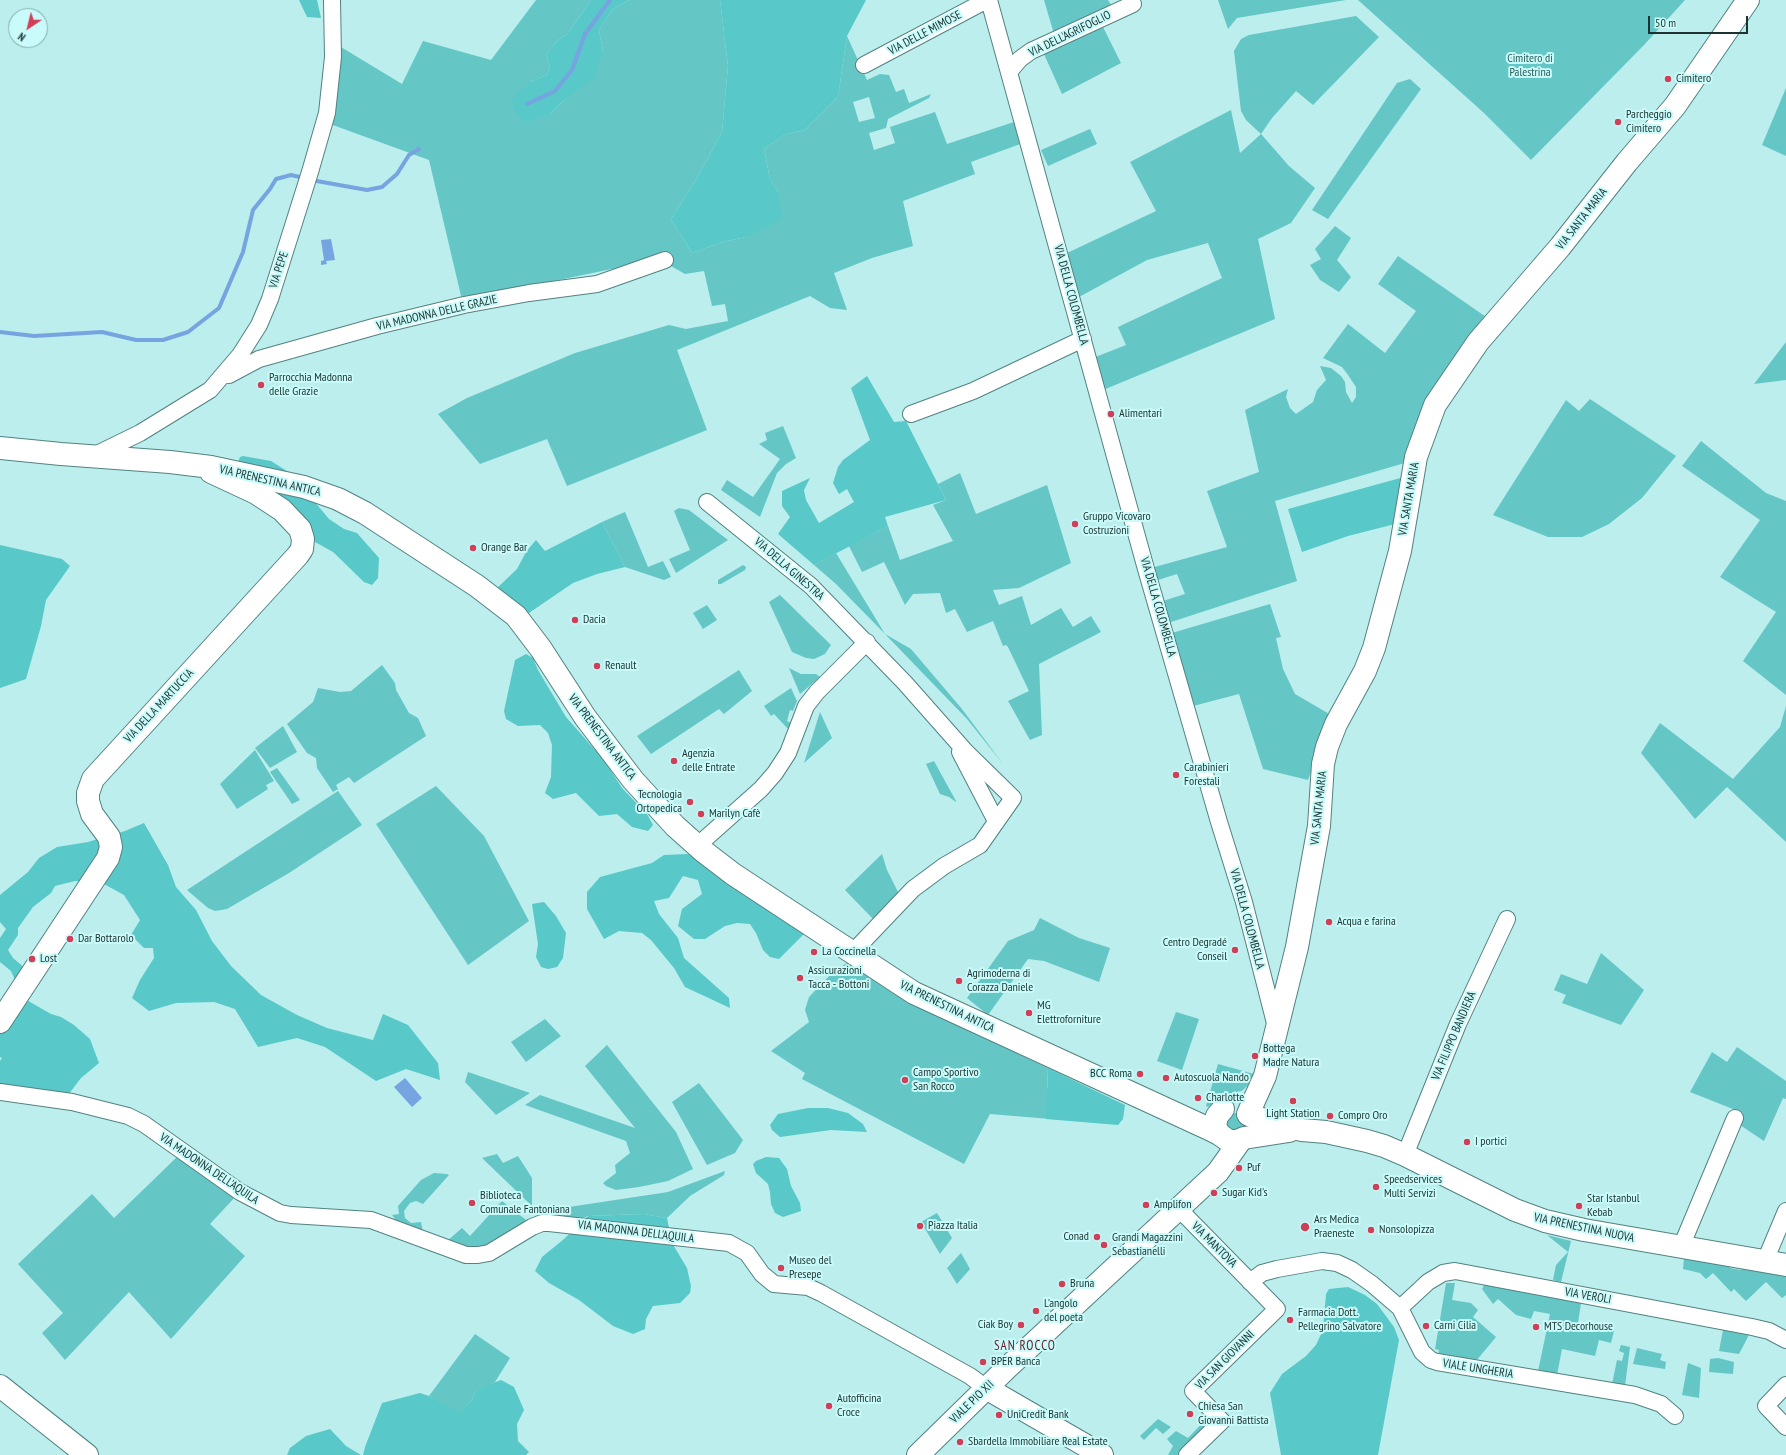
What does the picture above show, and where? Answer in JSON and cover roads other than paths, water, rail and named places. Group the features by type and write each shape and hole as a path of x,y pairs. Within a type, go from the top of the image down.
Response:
{"street":[{"name":"VIA PEPE","path":"90,457 140,433 215,386 248,344 260,325 270,299 324,127 329,99 333,57 332,0"},
{"name":"VIA DELLE MIMOSE","path":"864,65 988,0"},
{"name":"VIA DELLA COLOMBELLA","path":"988,0 1219,822 1246,908 1277,1029"},
{"name":"VIA DELL'AGRIFOGLIO","path":"1009,72 1020,59 1031,51 1133,4 1131,0"},
{"name":"VIA SANTA MARIA","path":"1229,1137 1215,1126 1219,1113 1237,1111 1262,1083 1297,947 1311,876 1320,819 1323,764 1326,748 1336,724 1365,672 1372,653 1397,562 1416,457 1434,405 1481,338 1560,247 1630,158 1675,106 1746,2"},
{"name":"VIA MADONNA DELLE GRAZIE","path":"215,386 235,370 255,361 369,328 464,305 597,284 665,260"},
{"path":"911,414 973,391 1083,339"},
{"name":"VIA PRENESTINA ANTICA","path":"0,448 194,465 282,482 314,491 344,502 379,522 502,604 522,623 531,634 585,717 624,769 675,826 697,846 738,878 914,993 1229,1137"},
{"name":"VIA DELLA MARTUCCIA","path":"0,1022 104,867 109,854 111,847 109,837 95,818 89,806 88,792 92,779 294,560 303,545 300,528 282,510 241,485 194,465"},
{"name":"VIA DELLA GINESTRA","path":"707,502 806,582 910,688 950,735 1013,798 980,845 944,866 913,889 852,953"},
{"path":"697,846 761,789 775,773 788,753 806,706 817,692 866,642"},
{"name":"VIA DELLA GINESTRA","path":"950,735 996,821"},
{"name":"VIA FILIPPO BANDIERA","path":"1404,1155 1458,1024 1507,918"},
{"name":"VIA MADONNA DELL'AQUILA","path":"0,1092 72,1102 128,1116 144,1124 240,1192 280,1213 291,1216 371,1220 466,1255 489,1253 532,1227 549,1222 729,1243 747,1253 754,1260 762,1274 774,1284 808,1287 821,1293 970,1376 986,1388"},
{"path":"1184,1117 1237,1111 1251,1121 1251,1129 1229,1137"},
{"name":"VIA PRENESTINA NUOVA","path":"1237,1111 1302,1130"},
{"path":"1681,1247 1735,1118"},
{"name":"VIA PRENESTINA NUOVA","path":"1229,1137 1302,1130 1325,1132 1367,1141 1404,1155 1509,1207 1537,1219 1578,1229 1786,1265"},
{"name":"VIALE PIO XII","path":"918,1455 986,1388 1221,1168 1227,1154 1226,1143 1229,1137"},
{"name":"VIA MANTOVA","path":"1178,1208 1250,1282"},
{"path":"1765,1261 1786,1211"},
{"name":"VIALE UNGHERIA","path":"1250,1282 1267,1272 1322,1261 1344,1266 1400,1308 1422,1352 1434,1361 1635,1395 1661,1404 1675,1416"},
{"name":"VIA VEROLI","path":"1400,1308 1428,1282 1444,1273 1455,1272 1752,1327 1769,1331 1786,1340"},
{"name":"VIA SAN GIOVANNI","path":"1187,1455 1222,1421 1193,1391 1277,1309 1250,1282"},
{"path":"1786,1385 1766,1406 1786,1427"},
{"path":"0,1386 87,1455"},
{"path":"986,1388 1102,1455"}],"waterway":[{"path":"527,104 555,91 572,70 585,34 610,0"},
{"path":"311,180 367,190 382,187 397,174 409,155 419,149"},
{"path":"0,332 34,336 102,332 136,340 163,340 188,332 219,308 243,252 253,210 276,179 291,175 304,178"}],"place":[{"name":"Cimitero","path":"1668,79"},
{"name":"Parcheggio Cimitero","path":"1618,122"},
{"name":"Parrocchia Madonna delle Grazie","path":"261,385"},
{"name":"Alimentari","path":"1111,414"},
{"name":"Gruppo Vicovaro Costruzioni","path":"1075,524"},
{"name":"Orange Bar","path":"473,548"},
{"name":"Dacia","path":"575,620"},
{"name":"Renault","path":"597,666"},
{"name":"Agenzia delle Entrate","path":"674,761"},
{"name":"Carabinieri Forestali","path":"1176,775"},
{"name":"Tecnologia Ortopedica","path":"690,802"},
{"name":"Marilyn Cafè","path":"701,814"},
{"name":"Acqua e farina","path":"1329,922"},
{"name":"Dar Bottarolo","path":"70,939"},
{"name":"Centro Degradé Conseil","path":"1235,950"},
{"name":"La Coccinella","path":"814,952"},
{"name":"Lost","path":"32,959"},
{"name":"Assicurazioni Tacca - Bottoni","path":"800,978"},
{"name":"Agrimoderna di Corazza Daniele","path":"959,981"},
{"name":"MG Elettroforniture","path":"1029,1013"},
{"name":"Bottega Madre Natura","path":"1255,1056"},
{"name":"BCC Roma","path":"1140,1074"},
{"name":"Autoscuola Nando","path":"1166,1078"},
{"name":"Campo Sportivo San Rocco","path":"905,1080"},
{"name":"Charlotte","path":"1198,1098"},
{"name":"Light Station","path":"1293,1101"},
{"name":"Compro Oro","path":"1330,1116"},
{"name":"I portici","path":"1467,1142"},
{"name":"Puf","path":"1239,1168"},
{"name":"Speedservices Multi Servizi","path":"1376,1187"},
{"name":"Sugar Kid's","path":"1214,1193"},
{"name":"Biblioteca Comunale Fantoniana","path":"472,1203"},
{"name":"Amplifon","path":"1146,1205"},
{"name":"Star Istanbul Kebab","path":"1579,1206"},
{"name":"Piazza Italia","path":"920,1226"},
{"name":"Ars Medica Praeneste","path":"1305,1227"},
{"name":"Nonsolopizza","path":"1371,1230"},
{"name":"Conad","path":"1097,1237"},
{"name":"Grandi Magazzini Sebastianelli","path":"1104,1245"},
{"name":"Museo del Presepe","path":"781,1268"},
{"name":"Bruna","path":"1062,1284"},
{"name":"L'angolo del poeta","path":"1036,1311"},
{"name":"Farmacia Dott. Pellegrino Salvatore","path":"1290,1320"},
{"name":"Ciak Boy","path":"1021,1325"},
{"name":"Carni Cilia","path":"1426,1326"},
{"name":"MTS Decorhouse","path":"1536,1327"},
{"name":"BPER Banca","path":"983,1362"},
{"name":"Autofficina Croce","path":"829,1406"},
{"name":"Chiesa San Giovanni Battista","path":"1190,1414"},
{"name":"UniCredit Bank","path":"999,1415"},
{"name":"Sbardella Immobiliare Real Estate","path":"960,1442"}],"district":[{"name":"SAN ROCCO","path":"1025,1346"}],"park label":[{"name":"Cimitero di Palestrina","path":"1530,66"}]}
